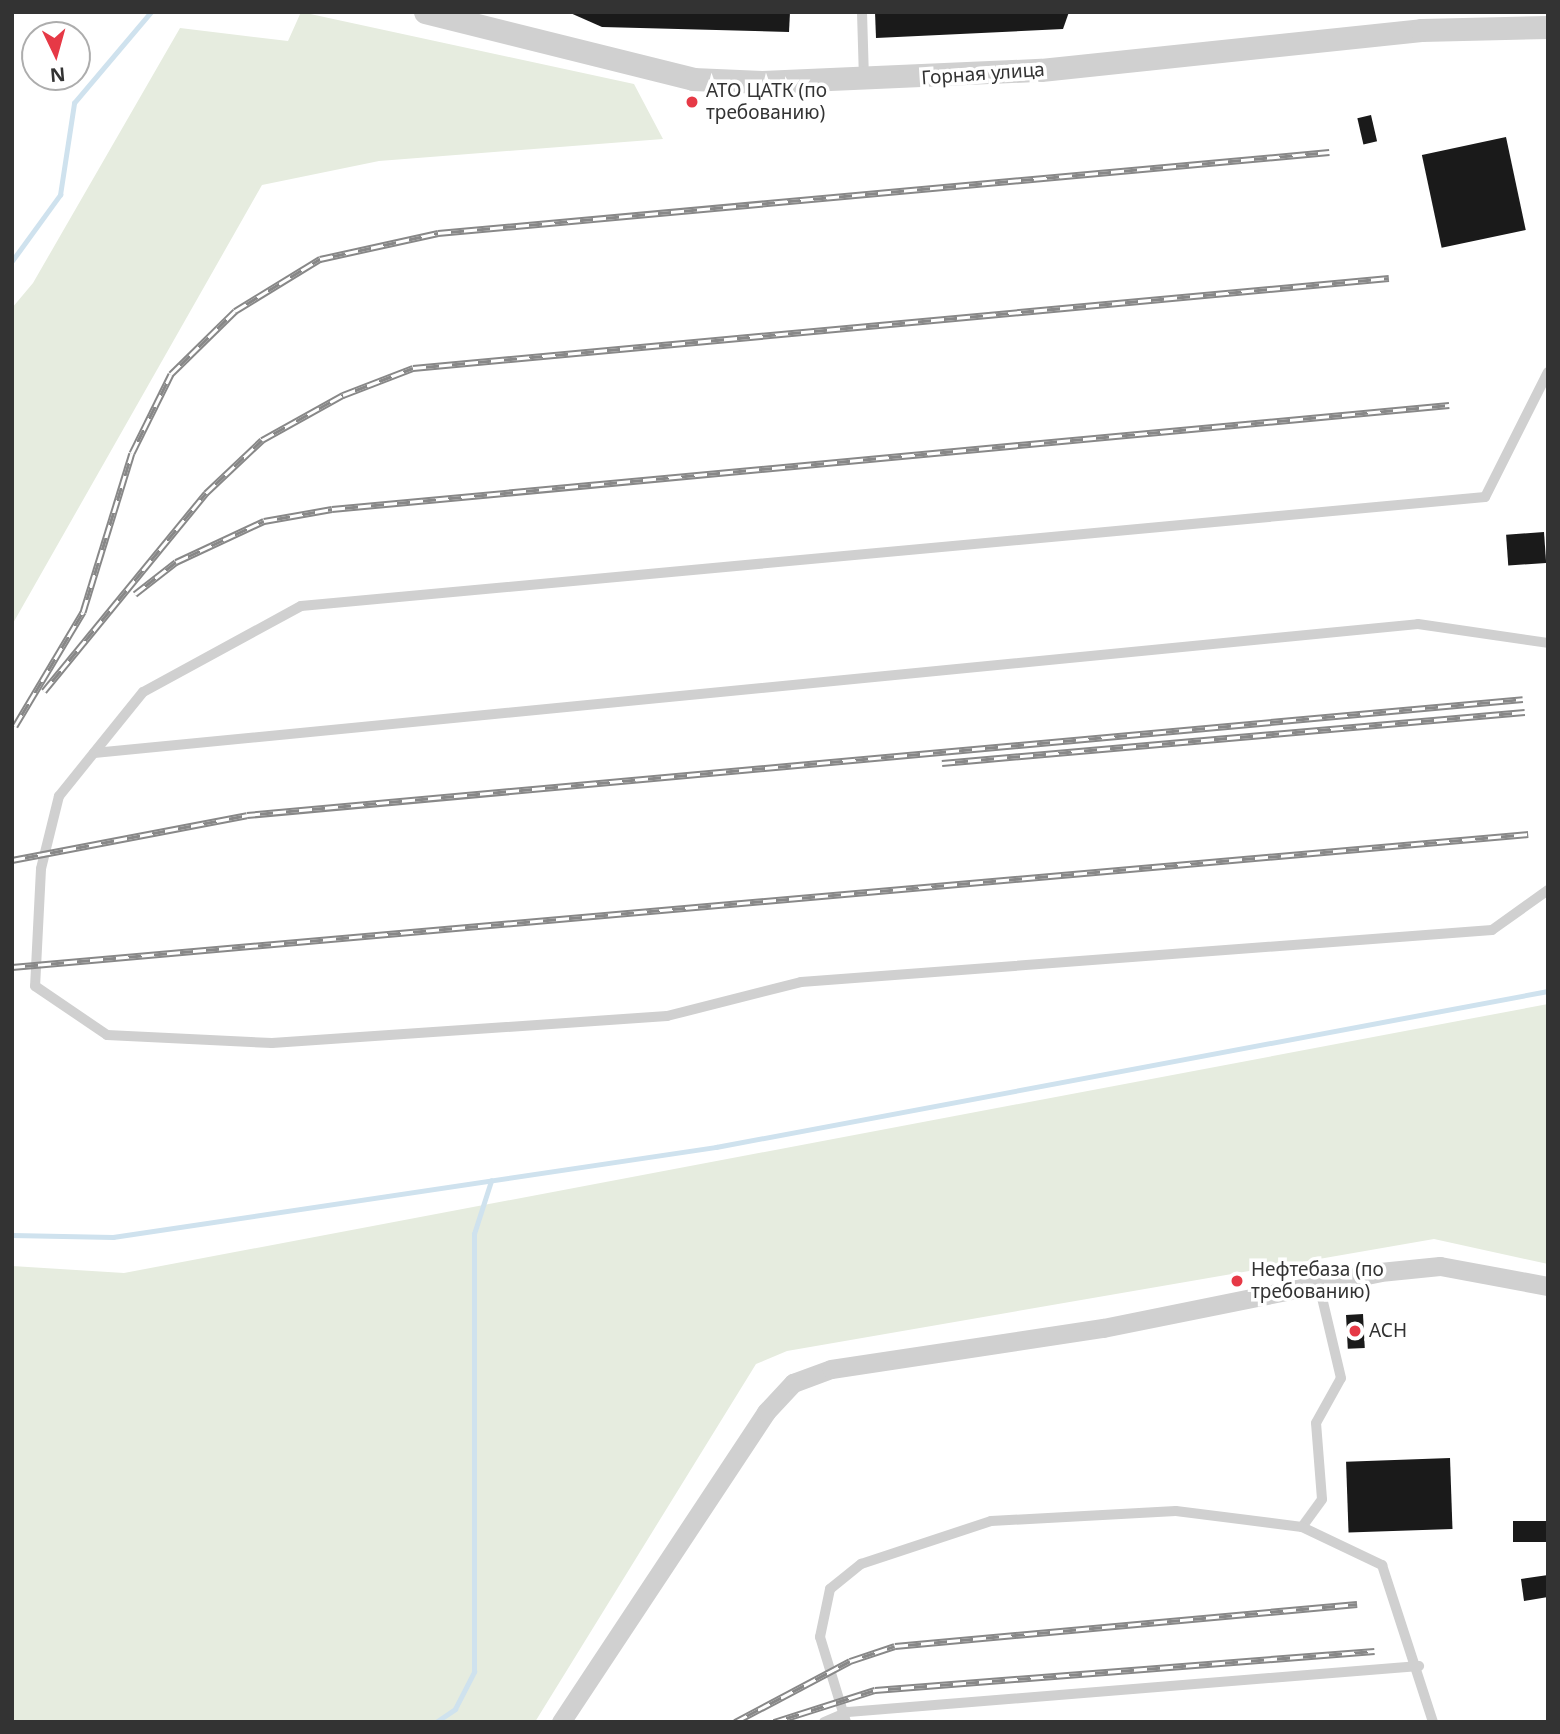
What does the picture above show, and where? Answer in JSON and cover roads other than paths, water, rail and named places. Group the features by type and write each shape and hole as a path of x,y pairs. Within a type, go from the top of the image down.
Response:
{"street":[{"name":"Горная улица","path":"425,12 693,79 864,83 1421,30 1548,27"},
{"path":"561,1722 766,1412 793,1383 831,1369 1103,1328 1320,1285 1440,1266 1548,1286"}],"lane":[{"path":"862,12 864,83"},
{"path":"1548,372 1485,497 301,606 143,692 60,796 41,869 35,986 107,1035 272,1043 667,1016 801,982 1492,930 1548,890"},
{"path":"94,753 1418,624 1548,643"},
{"path":"1302,1527 1322,1499 1316,1423 1340,1378 1320,1285"},
{"path":"847,1717 820,1637 830,1589 861,1564 991,1521 1176,1511 1302,1527 1382,1565 1419,1666 1433,1722"},
{"path":"824,1722 847,1717 1419,1666"}],"waterway":[{"path":"12,261 60,195 74,103 151,12"},
{"path":"12,1235 113,1237 716,1147 1548,991"},
{"path":"436,1722 455,1709 474,1672 474,1234 491,1181"}],"railway":[{"path":"15,726 83,612 132,453 171,374 235,311 320,259 438,233 1329,152"},
{"path":"44,691 206,493 262,440 343,395 413,368 1389,278"},
{"path":"135,594 176,562 264,521 332,509 1449,405"},
{"path":"12,860 247,815 1523,699"},
{"path":"942,763 1525,712"},
{"path":"12,967 1528,834"},
{"path":"735,1722 850,1661 895,1646 1357,1604"},
{"path":"774,1722 875,1690 1374,1651"}],"place":[{"name":"АТО ЦАТК (по требованию)","path":"692,102"},
{"name":"Нефтебаза (по требованию)","path":"1237,1281"},
{"name":"АСН","path":"1355,1331"}]}
